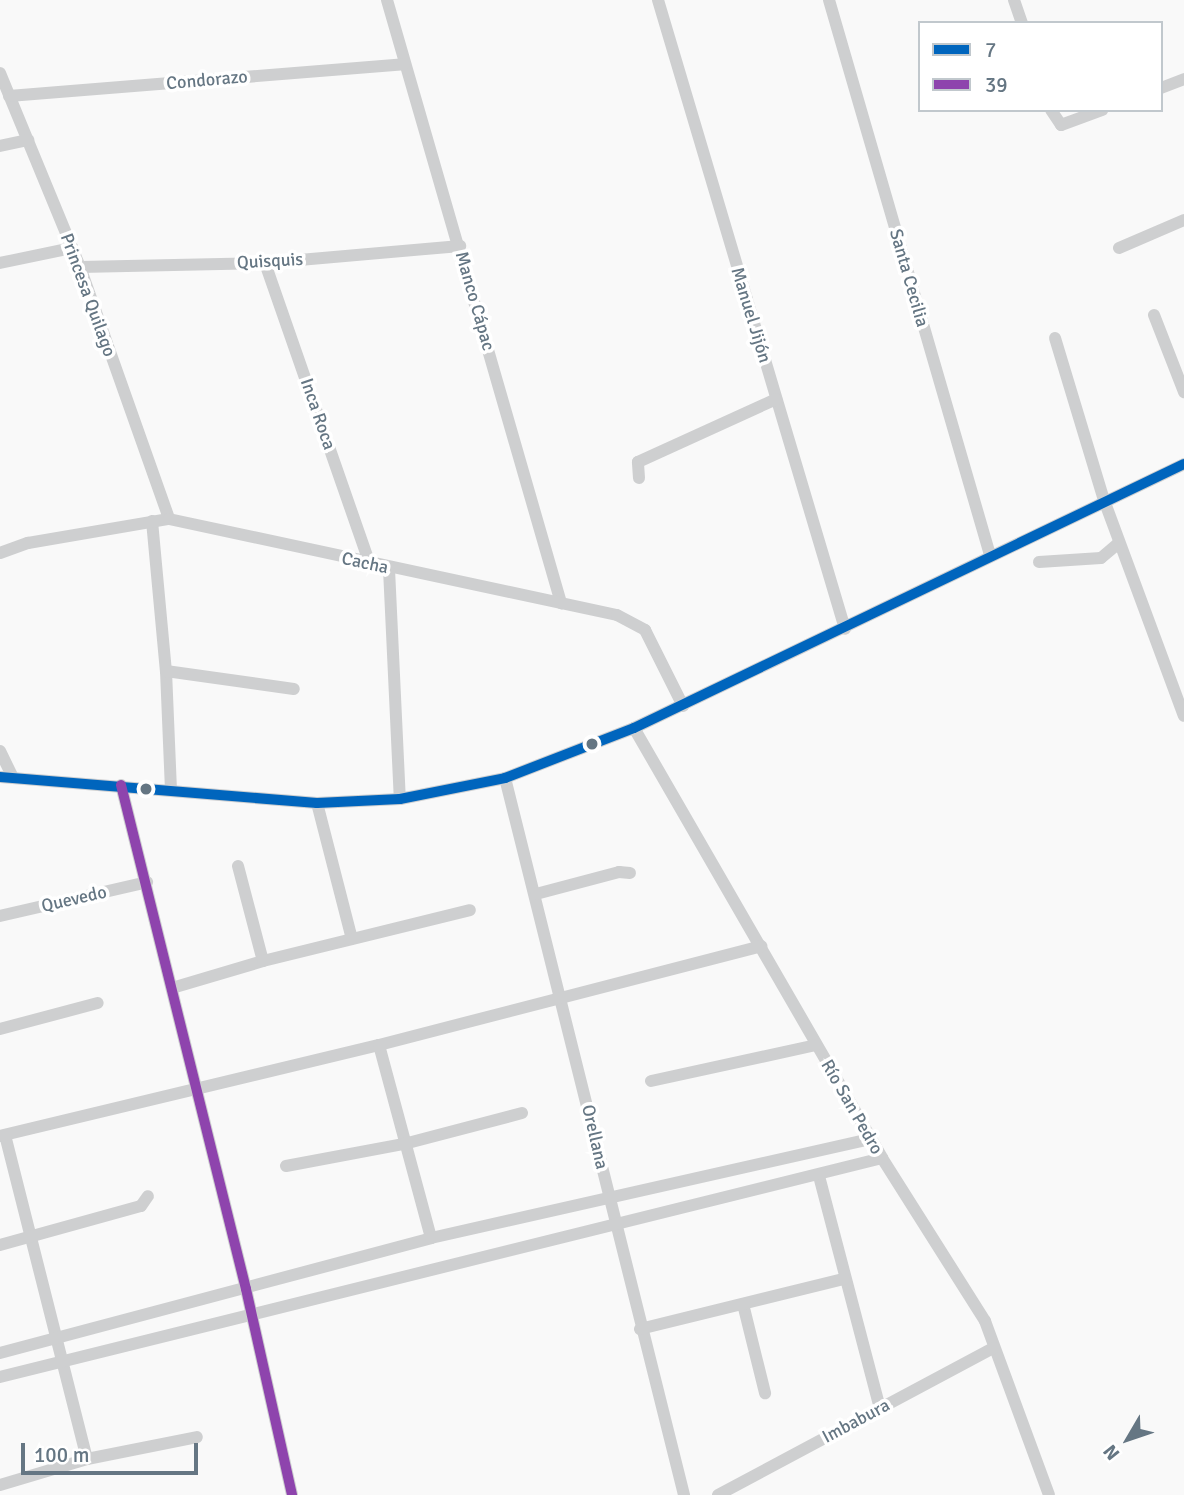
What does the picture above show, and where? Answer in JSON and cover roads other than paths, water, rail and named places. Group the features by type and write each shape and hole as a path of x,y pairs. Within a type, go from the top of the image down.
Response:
{"street":[{"name":"Manco Cápac","path":"387,0 561,603"},
{"name":"Manuel Jijón","path":"658,0 845,629"},
{"name":"Santa Cecilia","path":"829,0 990,555"},
{"path":"1014,0 1021,21"},
{"name":"Condorazo","path":"7,102 404,64"},
{"name":"Princesa Quilago","path":"0,74 7,102 28,140 80,267 169,519"},
{"path":"1163,87 1184,79"},
{"path":"1052,112 1061,125 1097,112"},
{"path":"0,146 28,140"},
{"path":"1119,248 1184,220"},
{"name":"Quisquis","path":"80,267 265,263 460,246"},
{"path":"0,263 72,248"},
{"name":"Inca Roca","path":"265,263 370,564"},
{"path":"1154,315 1184,392"},
{"path":"1055,338 1104,500 1184,716"},
{"path":"639,478 638,462 776,399"},
{"path":"0,751 7,777 317,803 400,799 505,778 634,728 682,706 845,629 1104,500 1184,464"},
{"name":"Cacha","path":"0,553 28,543 169,519 389,569 561,603 634,620 645,630 682,706"},
{"path":"152,521 166,671 171,790"},
{"path":"1039,562 1101,558 1119,543"},
{"path":"389,569 400,799"},
{"path":"166,671 294,689"},
{"name":"Río San Pedro","path":"634,728 882,1158 985,1321 1049,1495"},
{"name":"Orellana","path":"505,778 563,997 640,1329 684,1495"},
{"path":"121,785 246,1289 292,1495"},
{"path":"317,803 352,939"},
{"path":"238,866 263,961"},
{"path":"536,894 620,872 630,873"},
{"name":"Quevedo","path":"0,916 147,882"},
{"path":"172,988 263,961 470,911"},
{"path":"88,1459 33,1240 3,1135 379,1045 761,946"},
{"path":"0,1029 98,1003"},
{"path":"379,1045 431,1238"},
{"path":"650,1081 816,1045"},
{"path":"286,1166 404,1144 522,1113"},
{"path":"0,1353 431,1238 872,1139"},
{"path":"0,1377 251,1312 820,1176 882,1158"},
{"path":"820,1176 844,1279 880,1408"},
{"path":"0,1245 33,1240 141,1206 149,1196"},
{"path":"640,1329 844,1279"},
{"path":"743,1304 765,1393"},
{"name":"Imbabura","path":"718,1495 993,1348"},
{"path":"0,1485 88,1459 197,1437"}]}
